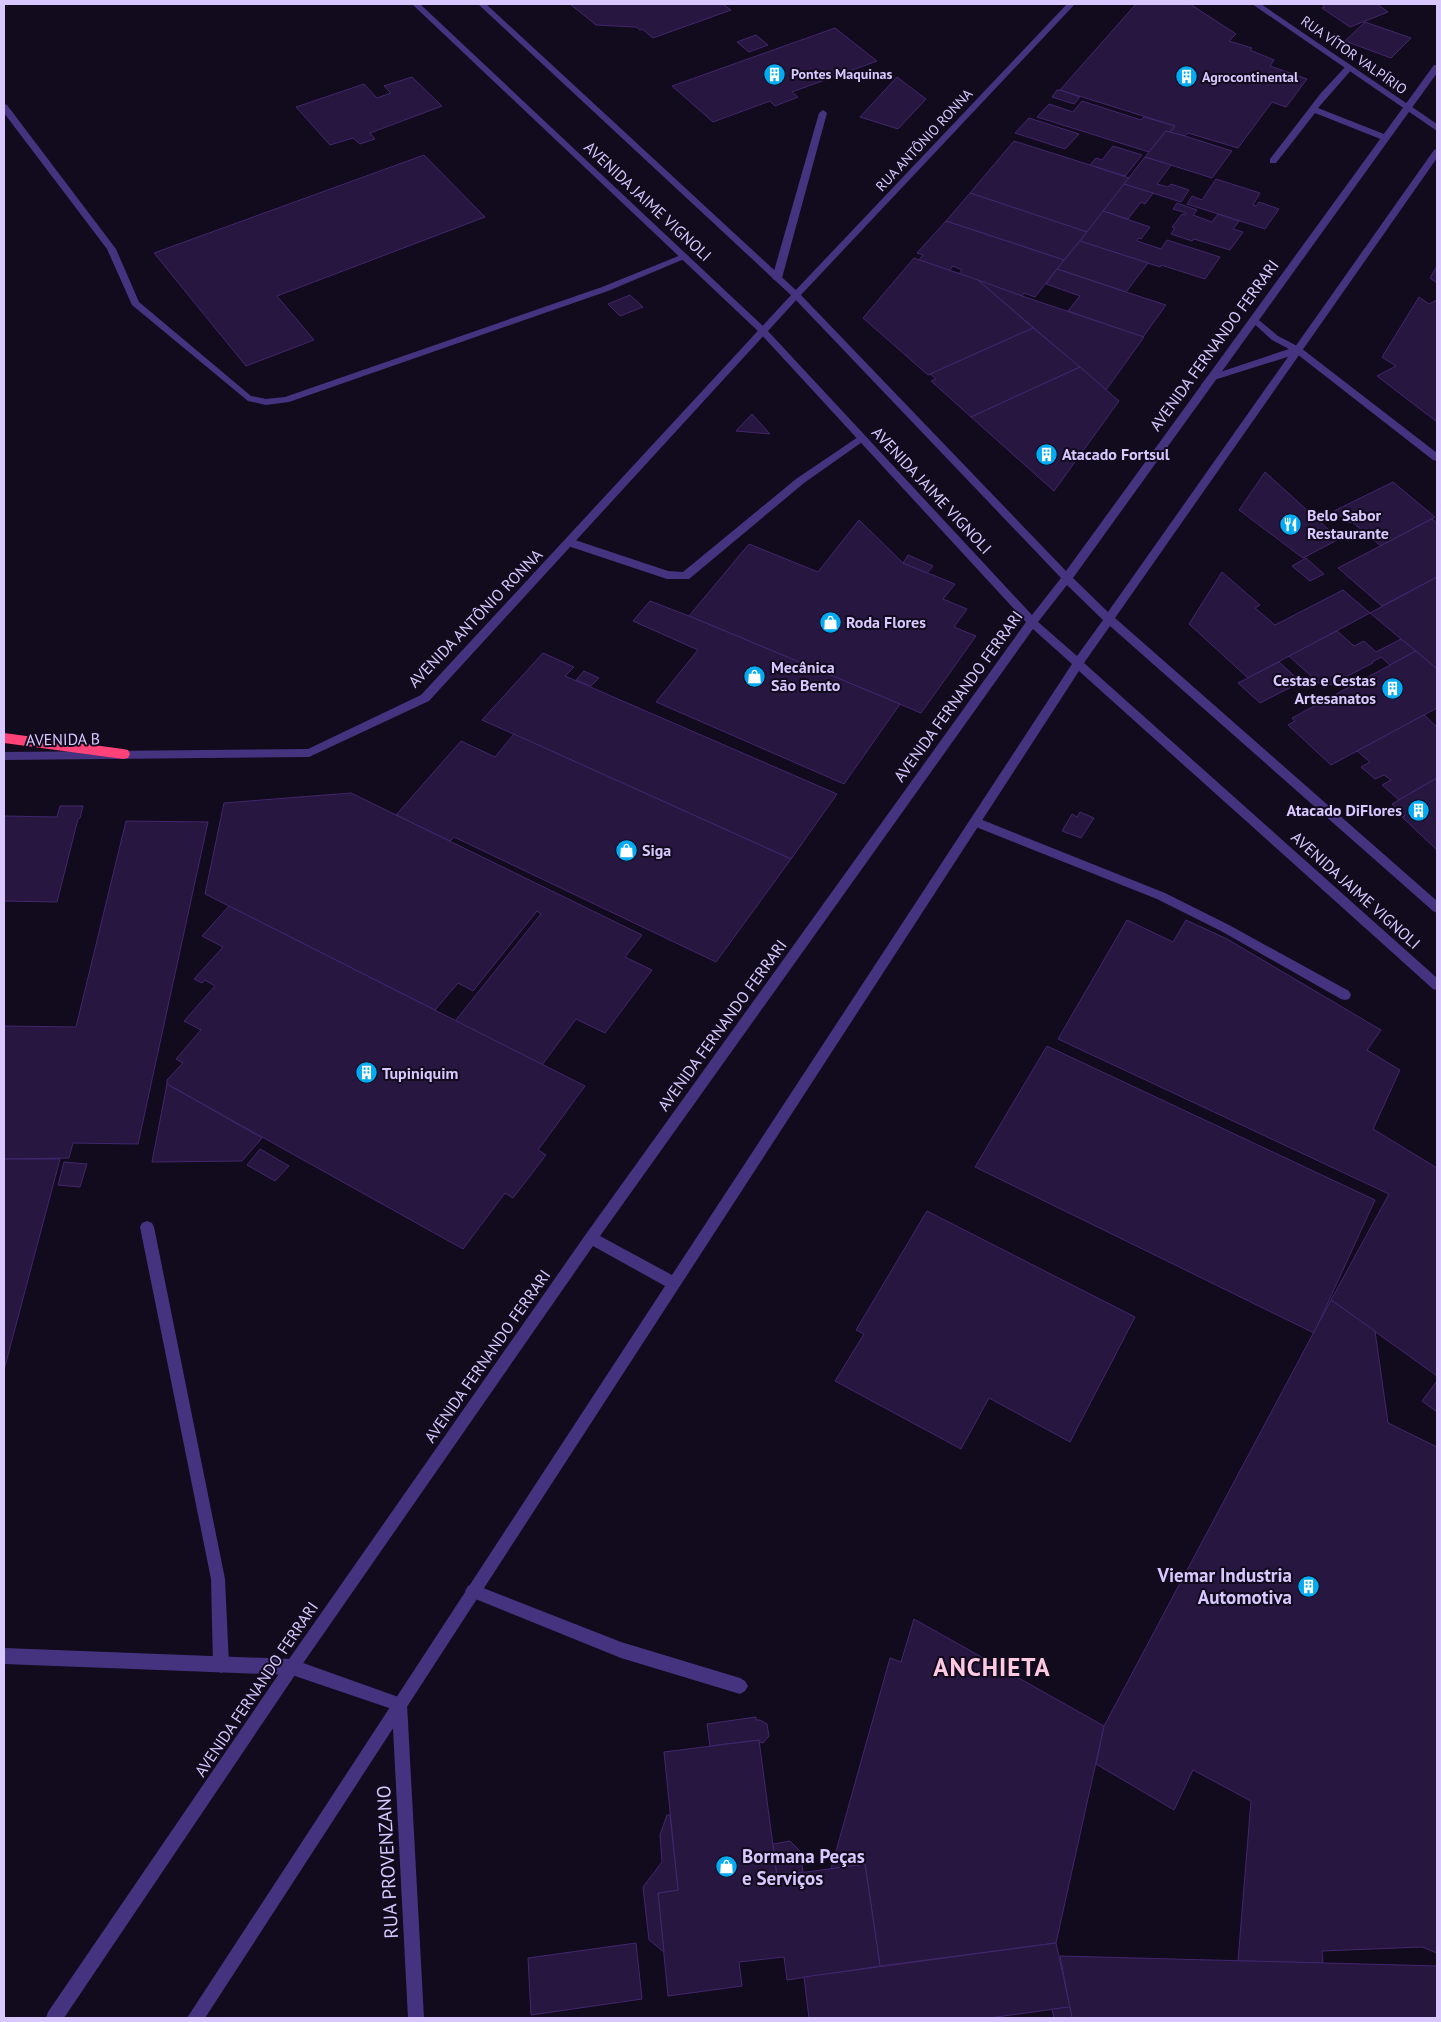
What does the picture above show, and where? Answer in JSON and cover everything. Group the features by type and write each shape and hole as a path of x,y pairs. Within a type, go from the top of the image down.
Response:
{"highway":[{"path":"4,738 123,754"}],"street":[{"name":"AVENIDA JAIME VIGNOLI","path":"416,4 763,331 1032,622 1079,662 1437,985"},
{"name":"AVENIDA JAIME VIGNOLI","path":"482,4 796,295 1066,578 1109,619 1437,908"},
{"name":"RUA ANTÔNIO RONNA","path":"763,331 1072,4"},
{"name":"RUA VÍTOR VALPÍRIO","path":"1256,4 1437,128"},
{"name":"AVENIDA FERNANDO FERRARI","path":"54,2018 292,1666 591,1238 1032,622 1066,578 1437,67"},
{"path":"1273,161 1348,68"},
{"path":"4,107 111,249 135,303 248,398 266,402 286,400 605,289 684,257"},
{"path":"1313,110 1386,138"},
{"path":"777,278 823,113"},
{"path":"195,2018 1079,662 1437,152"},
{"path":"1254,319 1275,338 1298,350 1437,458"},
{"name":"AVENIDA ANTÔNIO RONNA","path":"123,754 309,753 425,698 763,331"},
{"path":"1204,388 1211,378 1298,350"},
{"path":"569,542 667,575 685,576 800,482 861,438"},
{"name":"AVENIDA B","path":"4,756 123,754"},
{"path":"974,822 1161,896 1225,928 1345,995"},
{"path":"147,1227 218,1579 221,1665"},
{"path":"591,1238 673,1283"},
{"path":"473,1590 621,1650 740,1686"},
{"path":"4,1656 292,1666 399,1704"},
{"name":"RUA PROVENZANO","path":"399,1704 416,2018"}],"building":[{"path":"570,4 723,4 731,10 653,38 642,29 640,30 636,27 596,25"},
{"name":"Agrocontinental","path":"1136,4 1190,4 1236,34 1229,41 1252,48 1250,50 1274,60 1270,66 1307,79 1286,107 1272,102 1238,148 1188,133 1185,136 1170,132 1175,126 1060,90"},
{"path":"1321,4 1377,4 1388,12 1350,27 1322,8 1325,7"},
{"path":"1365,22 1411,38 1391,58 1345,41"},
{"name":"Pontes Maquinas","path":"835,28 877,61 792,92 798,97 775,106 770,101 713,122 672,86"},
{"path":"756,35 768,45 749,52 737,42"},
{"path":"412,77 442,106 370,133 375,139 360,144 353,138 330,145 296,107 364,84 377,98 391,93 384,86"},
{"path":"897,77 926,99 898,129 860,117"},
{"path":"1057,90 1080,97 1074,104 1052,97"},
{"path":"1082,101 1141,120 1144,117 1175,126 1170,132 1166,131 1149,152 1037,117 1049,104 1073,112"},
{"path":"1029,118 1079,134 1065,149 1015,133"},
{"path":"1166,131 1232,151 1212,178 1145,157"},
{"path":"1014,141 1129,178 1087,232 970,193"},
{"path":"1113,146 1142,155 1125,176 1090,165 1096,158 1102,160"},
{"path":"424,155 485,217 277,296 314,340 246,366 154,253"},
{"path":"1145,157 1171,165 1157,184 1168,187 1171,184 1189,190 1181,202 1124,184"},
{"path":"1216,179 1260,193 1253,205 1256,206 1259,202 1279,209 1265,229 1187,204 1192,196 1202,200"},
{"path":"1124,184 1153,193 1145,204 1141,202 1128,219 1103,211"},
{"path":"970,193 1087,232 1064,260 946,221"},
{"path":"1177,203 1197,210 1193,215 1212,222 1218,214 1239,221 1233,229 1243,232 1230,250 1171,234 1175,228 1172,227 1182,214 1185,215 1186,213 1173,209"},
{"path":"1103,211 1150,227 1141,239 1138,238 1137,241 1161,249 1167,240 1220,257 1205,279 1161,265 1160,267 1080,241"},
{"path":"946,221 1064,260 1035,297 1024,293 1022,296 959,274 962,270 953,266 949,271 919,260 923,255 917,253"},
{"path":"1080,241 1148,263 1126,292 1057,269"},
{"path":"914,258 978,280 1033,328 928,375 863,318"},
{"path":"1437,266 1437,283 1430,278"},
{"path":"1057,269 1166,305 1143,337 1068,311 1080,296 1046,284"},
{"path":"978,280 1022,296 1144,337 1106,390"},
{"path":"630,295 643,307 620,316 608,304"},
{"path":"1419,297 1429,304 1437,300 1437,422 1377,376 1396,366 1382,357"},
{"path":"1033,328 1080,367 971,417 931,381 936,379 930,374"},
{"name":"Atacado Fortsul","path":"1080,367 1119,401 1054,491 971,417"},
{"path":"752,414 770,434 736,431"},
{"name":"Belo Sabor Restaurante","path":"1265,472 1339,539 1303,558 1239,510"},
{"path":"1393,482 1435,517 1381,546 1352,522 1349,523 1334,511"},
{"path":"1432,519 1437,523 1437,577 1382,606 1338,568"},
{"name":"Roda Flores","path":"859,520 903,563 955,584 943,599 967,609 954,627 976,636 921,713 689,616 749,544 818,572"},
{"path":"908,555 933,566 927,573 903,563"},
{"path":"1306,558 1324,574 1310,581 1292,566"},
{"path":"1222,572 1260,605 1255,608 1275,625 1343,590 1370,613 1248,678 1189,624"},
{"path":"1437,577 1437,669 1370,613"},
{"name":"Mecânica São Bento","path":"650,601 900,704 844,784 656,702 698,650 633,621"},
{"path":"1337,631 1354,646 1364,641 1376,652 1401,639 1416,651 1390,665 1381,657 1324,688 1289,656"},
{"name":"Cestas e Cestas Artesanatos","path":"1416,651 1437,669 1437,708 1331,765 1288,725 1295,721 1292,718"},
{"path":"543,653 574,667 565,676 837,794 791,859 482,720"},
{"path":"1279,662 1301,682 1260,703 1238,683"},
{"path":"584,671 599,678 591,686 576,680"},
{"path":"1424,715 1437,727 1437,778 1399,800 1382,785 1391,780 1384,775 1375,779 1361,767 1370,762 1357,751"},
{"name":"Siga","path":"514,734 791,859 716,962 454,837 450,841 396,815 461,741 495,757"},
{"name":"Atacado DiFlores","path":"1437,778 1437,850 1402,817 1405,816 1392,804"},
{"path":"351,793 642,935 625,957 652,970 605,1033 576,1019 542,1065 455,1021 541,914 537,911 473,991 458,983 435,1010 205,894 224,803"},
{"path":"60,806 83,806 57,902 4,901 4,816 57,817"},
{"path":"1080,812 1094,818 1081,838 1062,831 1072,814 1077,817"},
{"path":"126,821 208,822 138,1144 73,1143 69,1158 4,1159 4,1026 76,1027"},
{"name":"Tupiniquim","path":"229,906 585,1086 538,1150 546,1155 513,1198 505,1193 463,1249 167,1084 167,1080 183,1063 176,1059 201,1030 184,1021 215,986 205,980 202,983 194,979 223,947 202,936"},
{"path":"1127,920 1173,942 1186,920 1227,939 1381,1030 1367,1050 1400,1070 1373,1129 1437,1168 1437,1376 1331,1300 1389,1194 1058,1039"},
{"path":"1047,1046 1375,1200 1314,1333 975,1167"},
{"path":"167,1084 262,1138 242,1161 152,1162"},
{"path":"260,1149 289,1166 275,1181 247,1165"},
{"path":"4,1159 60,1159 4,1370"},
{"path":"64,1162 87,1164 80,1187 58,1185"},
{"path":"927,1211 1135,1317 1070,1442 989,1398 961,1449 835,1381 864,1334 856,1330"},
{"name":"Viemar Industria Automotiva","path":"1331,1300 1375,1331 1388,1423 1437,1447 1437,1953 1422,1947 1322,1951 1323,1963 1238,1961 1251,1801 1193,1770 1174,1810 1096,1764 1104,1726"},
{"path":"1437,1381 1437,1412 1422,1401"},
{"path":"914,1619 1104,1726 1056,1943 880,1966 865,1864 831,1869 890,1658 901,1662"},
{"path":"756,1717 756,1720 767,1724 769,1736 763,1743 759,1740 710,1746 707,1724"},
{"name":"Bormana Peças e Serviços","path":"759,1740 777,1876 865,1864 880,1966 787,1980 784,1957 739,1962 742,1986 668,1996 658,1893 678,1890 664,1752"},
{"path":"667,1815 670,1815 678,1890 658,1893 664,1952 649,1940 643,1887 662,1862 660,1835"},
{"path":"790,1841 800,1851 803,1872 777,1876 773,1844"},
{"path":"636,1943 642,1999 531,2015 528,1958"},
{"path":"1056,1943 1070,2007 989,2018 809,2018 804,1977"},
{"path":"1060,1956 1437,1966 1437,2018 1072,2018"},
{"path":"1070,2007 1072,2018 1054,2018 1052,2009"}],"place":[{"name":"Pontes Maquinas","path":"775,74"},
{"name":"Agrocontinental","path":"1186,77"},
{"name":"Atacado Fortsul","path":"1046,454"},
{"name":"Belo Sabor Restaurante","path":"1291,524"},
{"name":"Roda Flores","path":"830,622"},
{"name":"Mecânica São Bento","path":"755,676"},
{"name":"Cestas e Cestas Artesanatos","path":"1392,689"},
{"name":"Atacado DiFlores","path":"1418,810"},
{"name":"Siga","path":"626,850"},
{"name":"Tupiniquim","path":"366,1073"},
{"name":"Viemar Industria Automotiva","path":"1308,1586"},
{"name":"Bormana Peças e Serviços","path":"726,1867"}],"district":[{"name":"ANCHIETA","path":"992,1667"}]}
